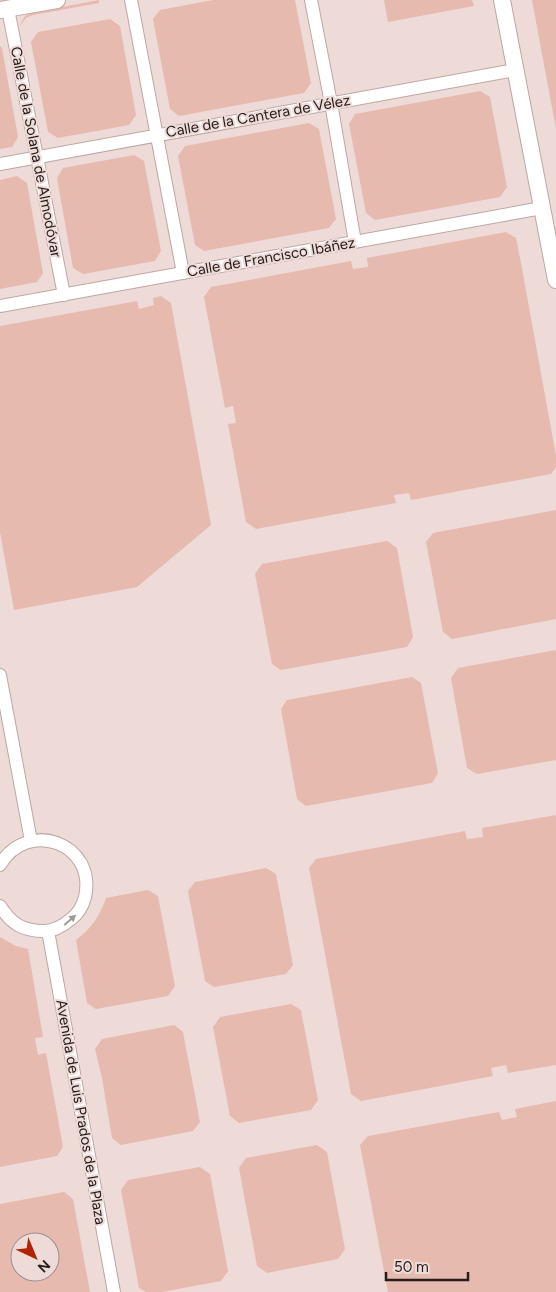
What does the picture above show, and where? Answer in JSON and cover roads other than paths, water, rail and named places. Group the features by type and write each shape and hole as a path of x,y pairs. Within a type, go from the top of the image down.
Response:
{"street":[{"path":"4,9 57,0"},
{"path":"131,0 183,273"},
{"path":"311,0 355,242"},
{"path":"502,0 556,280"},
{"name":"Calle de la Solana de Almodóvar","path":"4,9 38,157 64,295"},
{"name":"Calle de la Cantera de Vélez","path":"0,164 515,70"},
{"name":"Calle de Francisco Ibáñez","path":"0,306 542,208"},
{"path":"0,675 31,841"},
{"path":"0,865 8,853 18,845 44,840 58,843 70,850 79,860 85,873 87,888 83,903 75,917 63,926 48,931 32,931 18,926 6,916 0,906"},
{"name":"Avenida de Luis Prados de la Plaza","path":"48,931 114,1292"}]}
